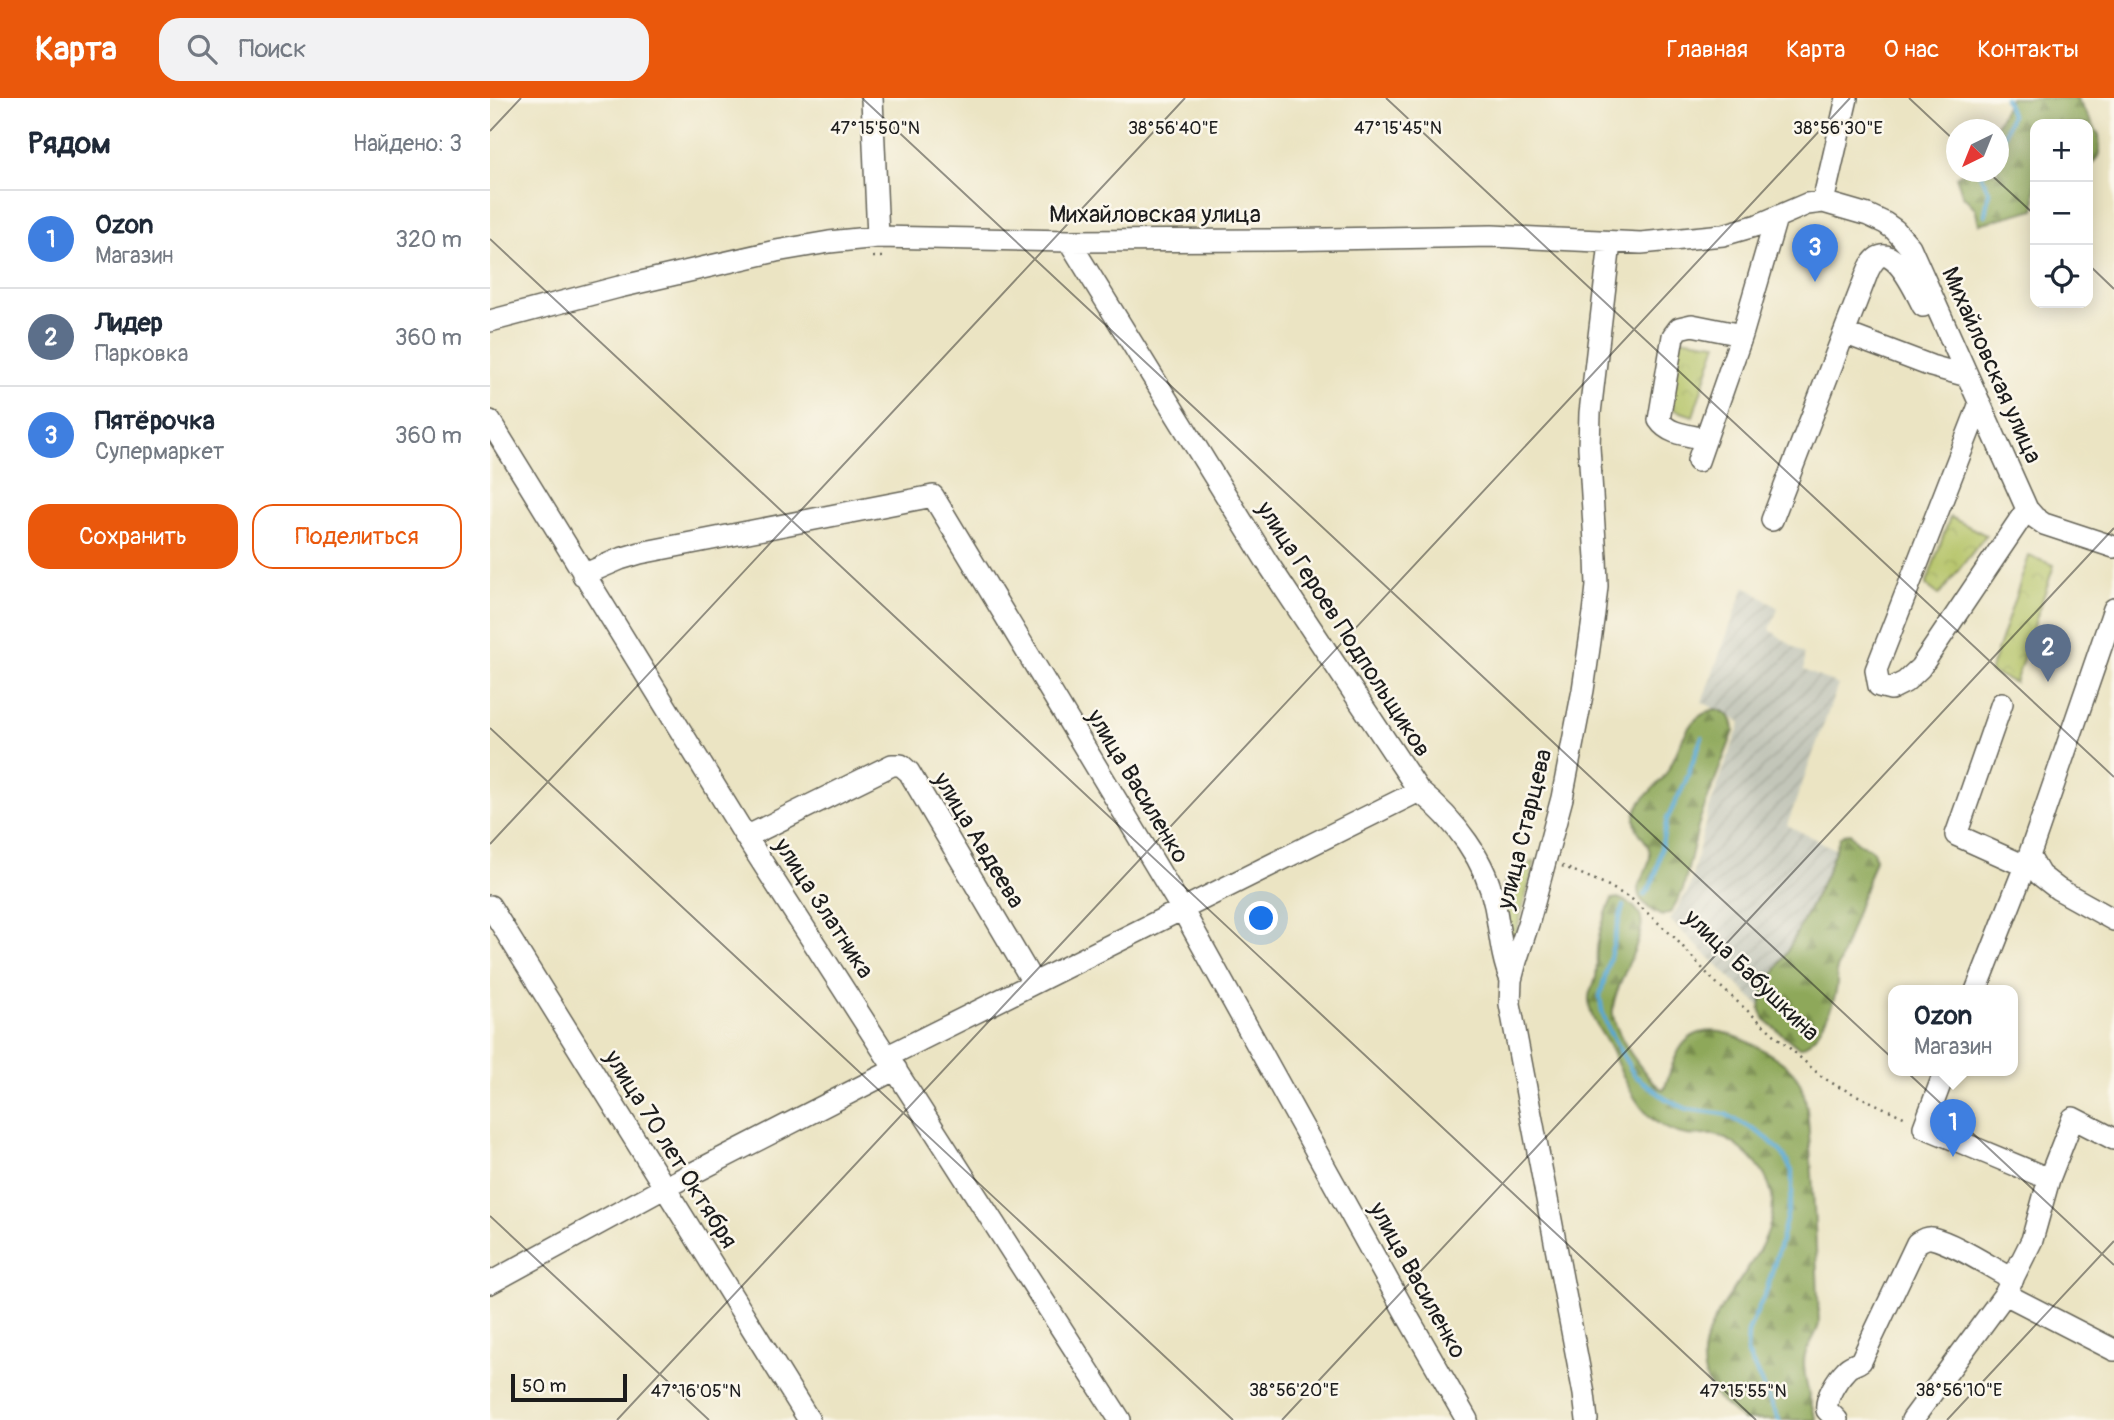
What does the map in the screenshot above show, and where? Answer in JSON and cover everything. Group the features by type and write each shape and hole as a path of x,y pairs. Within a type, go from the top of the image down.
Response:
{"street":[{"path":"872,98 878,237"},
{"path":"1823,202 1847,98"},
{"name":"Михайловская улица","path":"490,321 620,287 776,251 878,237 1069,241 1492,236 1641,243 1711,237 1776,218 1807,204 1823,202 1868,215 1885,223 1902,237 1917,259 2027,509"},
{"path":"1698,461 1742,335 1776,218"},
{"name":"улица Героев Подпольщиков","path":"490,1283 892,1063 1033,982 1419,791 1267,562 1069,241"},
{"name":"улица Старцева","path":"1587,1420 1510,1003 1511,980 1562,798 1583,691 1594,613 1597,586 1589,447 1590,413 1610,243"},
{"path":"1772,520 1871,264 1882,255 1895,261 1905,273 1937,333 1967,376"},
{"path":"1706,439 1673,432 1664,427 1659,419 1673,336 1679,328 1692,325 1742,335"},
{"path":"1844,333 1931,366 1967,376"},
{"path":"1980,403 1876,670 1879,686 1891,690 1920,668 2027,509 2045,524 2114,547"},
{"name":"улица Златника","path":"493,434 1120,1420"},
{"name":"улица Василенко","path":"583,575 640,553 933,496 1182,909 1467,1420"},
{"path":"1978,985 2027,861 2114,609"},
{"path":"2002,703 1956,835 2027,861 2058,889 2114,920"},
{"name":"улица Авдеева","path":"747,837 892,765 901,765 909,772 1033,982"},
{"path":"1419,791 1457,828 1484,872 1492,893 1504,960 1511,980"},
{"name":"улица 70 лет Октября","path":"490,906 809,1420"},
{"path":"1943,1076 1924,1127 2049,1179"},
{"path":"1912,1420 2009,1286 2032,1240 2049,1179 2073,1118 2114,1139"},
{"path":"1837,1420 1827,1410 1828,1398 1845,1371 1861,1361 1917,1243 1924,1238 1931,1238 1955,1248 2009,1286 2114,1350"}],"path":[{"path":"867,258 894,257"},
{"name":"улица Бабушкина","path":"1544,860 1605,884 1633,900 1674,937 1713,980 1822,1077 1924,1127"}],"shaded area":[{"path":"1745,586 1778,608 1770,630 1804,654 1804,670 1838,685 1787,825 1841,852 1789,969 1760,1006 1670,920 1689,889 1708,812 1741,722 1702,702"}],"green space":[{"path":"2010,98 2077,98 2089,119 2030,119 2030,210 1979,224 1975,208 1963,196 1958,182 2009,182 2009,119 1999,119"},
{"path":"2093,125 2099,135 2100,154 2093,163"},
{"path":"1679,338 1717,343 1693,416 1666,407"},
{"path":"1950,517 1986,535 1939,595 1926,585"},
{"path":"2029,556 2054,565 2015,683 1990,672"},
{"path":"1715,709 1729,716 1734,731 1700,819 1683,890 1671,912 1662,916 1647,906 1638,892 1649,863 1650,851 1635,823 1636,812 1667,772 1693,722"},
{"path":"1850,833 1857,842 1871,849 1875,859 1836,972 1836,991 1829,1013 1810,1041 1803,1047 1798,1047 1765,1020 1760,1009 1763,993 1825,877 1840,837"},
{"path":"1532,861 1535,862 1511,951 1502,893 1507,878 1521,877"},
{"path":"1618,898 1636,909 1642,924 1635,949 1617,991 1613,1014 1618,1031 1628,1049 1651,1080 1664,1090 1681,1048 1696,1034 1707,1031 1730,1034 1763,1050 1784,1064 1802,1087 1808,1121 1815,1213 1819,1324 1805,1355 1804,1369 1817,1420 1743,1420 1715,1395 1703,1368 1706,1341 1718,1314 1753,1261 1767,1234 1773,1206 1762,1171 1736,1145 1714,1135 1690,1136 1674,1132 1644,1111 1594,1019 1589,997 1596,977 1599,936 1612,899"}],"waterway":[{"path":"2005,98 2011,115 2009,121"},
{"path":"1985,182 1989,192 1985,215"},
{"path":"1644,895 1656,873 1667,819 1685,783 1702,737"},
{"path":"1623,906 1600,996 1609,1031 1634,1075 1666,1099 1687,1109 1725,1114 1753,1129 1783,1154 1792,1171 1792,1194 1781,1241 1767,1289 1748,1332 1747,1352 1779,1420"}],"place":[{"name":"Пятёрочка","path":"1815,282"},
{"name":"Лидер","path":"2048,682"},
{"name":"Ozon","path":"1953,1157"}]}
